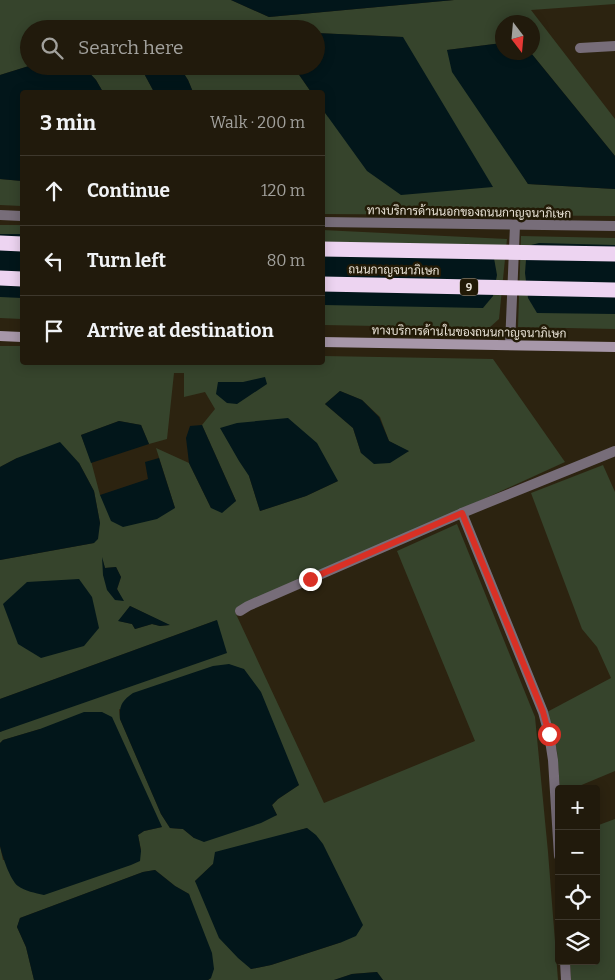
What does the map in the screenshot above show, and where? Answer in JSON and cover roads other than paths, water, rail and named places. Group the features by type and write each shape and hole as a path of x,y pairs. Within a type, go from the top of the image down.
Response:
{"highway":[{"path":"0,243 20,244"},
{"name":"ถนนกาญจนาภิเษก","path":"325,249 615,254"},
{"path":"0,278 20,278"},
{"name":"ถนนกาญจนาภิเษก","path":"325,284 615,290"}],"main road":[{"path":"0,336 20,337"},
{"name":"ทางบริการด้านในของถนนกาญจนาภิเษก","path":"325,342 615,347"}],"street":[{"path":"580,48 615,46"},
{"path":"0,215 20,216"},
{"name":"ทางบริการด้านนอกของถนนกาญจนาภิเษก","path":"325,222 615,226"},
{"path":"510,345 515,225"},
{"path":"240,611 462,513 615,451"},
{"path":"462,513 543,712 553,760 557,830"},
{"path":"565,965 566,980"}]}
